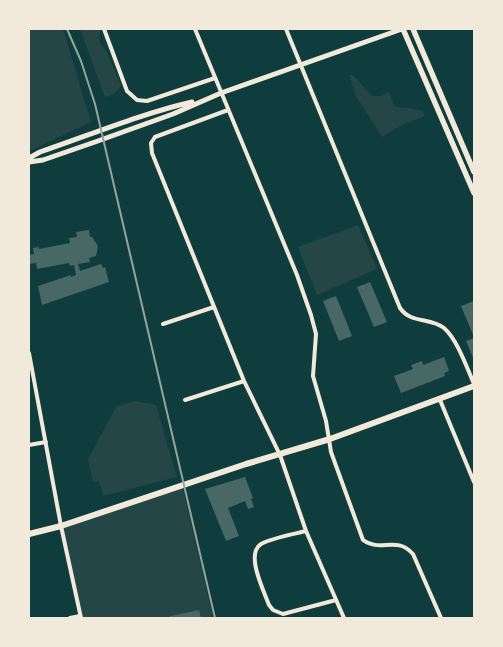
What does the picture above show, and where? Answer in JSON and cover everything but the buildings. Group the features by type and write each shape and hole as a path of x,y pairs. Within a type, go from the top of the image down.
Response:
{"main road":[{"path":"403,29 474,193"},
{"path":"413,29 474,172"},
{"path":"29,534 61,526 246,464 330,439 440,400 474,385"}],"street":[{"path":"104,29 127,91 129,95 137,100 147,101 215,78"},
{"path":"196,29 297,275 311,315 316,334 313,376 330,439 331,452 363,540 369,545 377,546 393,543 400,544 408,548 413,554 441,618"},
{"path":"286,29 302,64 400,308 410,318 434,323 444,328 452,336 474,385"},
{"path":"29,162 43,160 95,142 173,114 221,93 403,29"},
{"path":"29,158 40,152 170,107 203,100"},
{"path":"228,110 155,137 151,143 152,153 244,381 280,454 306,530 344,618"},
{"path":"163,324 214,307"},
{"path":"29,353 61,526 81,617 70,618"},
{"path":"185,400 244,381"},
{"path":"440,400 474,482"},
{"path":"29,445 46,442"},
{"path":"306,530 260,545 254,553 254,562 269,605 273,610 283,614 336,600"}],"shaded area":[{"path":"29,29 63,29 91,122 29,151"},
{"path":"80,29 101,29 99,36 100,43 105,49 121,85 113,94 105,97"},
{"path":"349,75 353,75 372,96 381,96 389,92 395,107 410,108 422,111 425,116 404,124 382,137 356,96"},
{"path":"358,225 377,269 317,295 298,247"},
{"path":"134,401 156,405 177,477 103,496 99,481 93,482 88,459 116,407"},
{"path":"182,485 213,618 201,618 199,610 170,616 170,618 81,618 61,526"}],"railway":[{"path":"67,29 81,61 95,104 215,618"}]}
